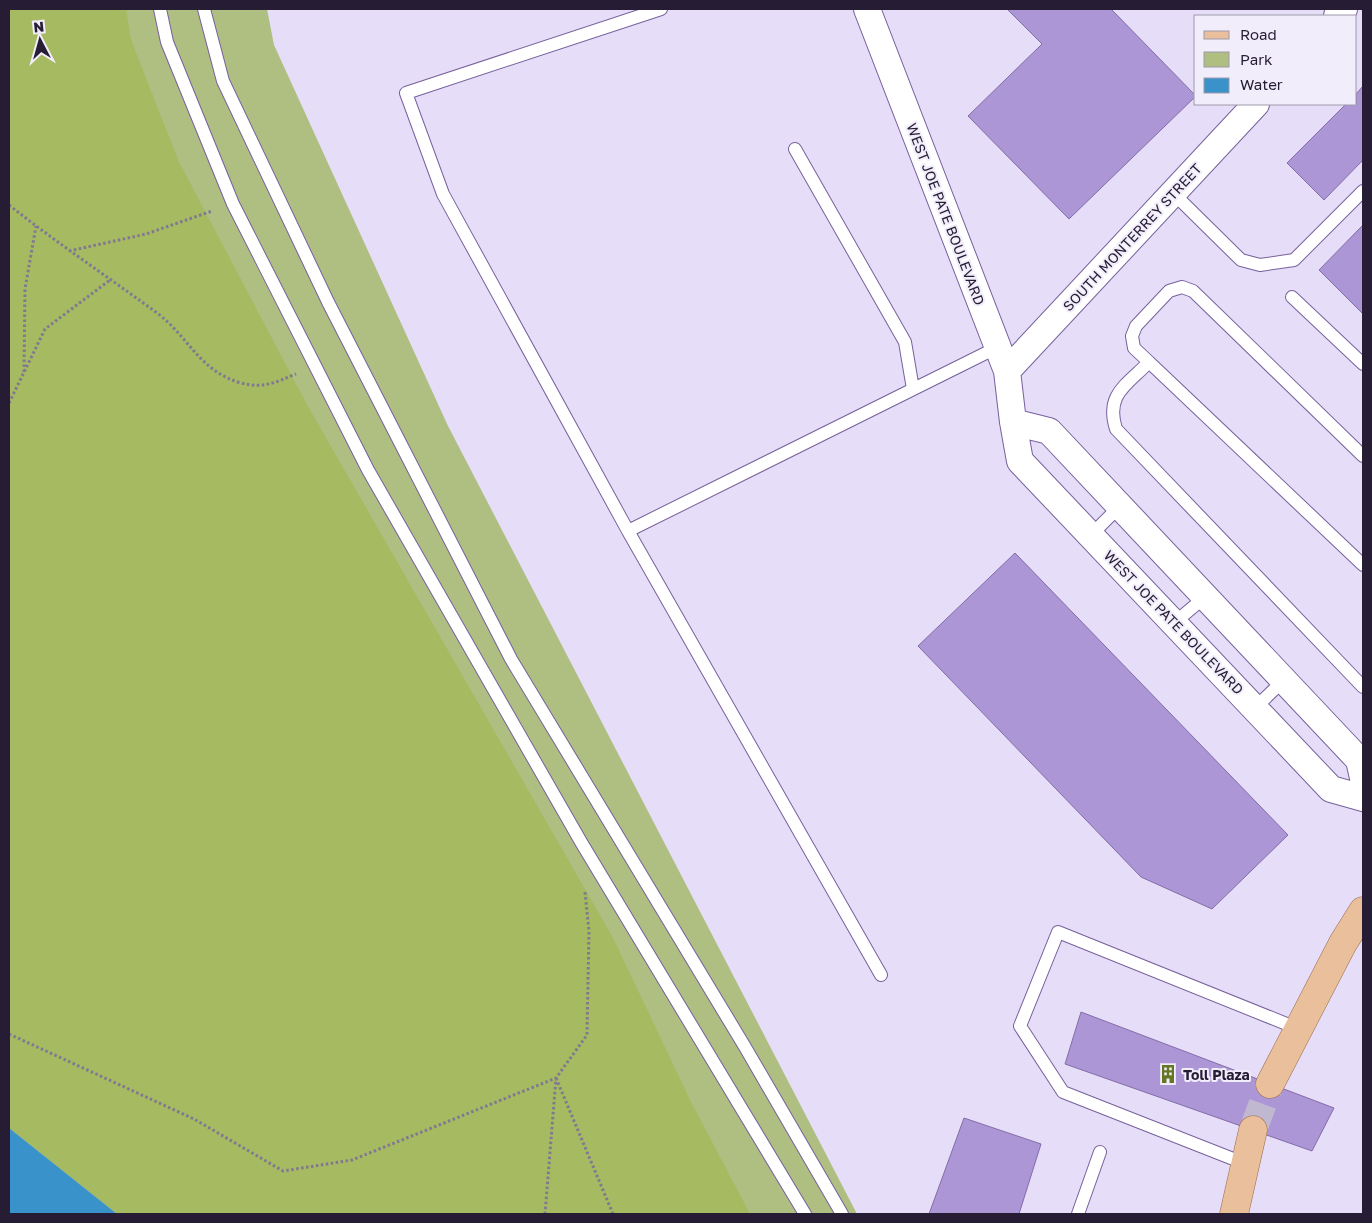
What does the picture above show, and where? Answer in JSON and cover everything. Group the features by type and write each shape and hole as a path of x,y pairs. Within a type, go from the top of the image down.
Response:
{"main road":[{"path":"1270,1084 1343,944 1363,911"},
{"path":"1234,1214 1253,1130"}],"street":[{"name":"WEST JOE PATE BOULEVARD","path":"867,9 1007,371 1020,461 1332,788 1363,798"},
{"name":"SOUTH MONTERREY STREET","path":"1007,371 1255,105"},
{"path":"1013,422 1049,431 1359,760 1363,778"}],"lane":[{"path":"160,9 167,42 233,204 372,479 580,842 805,1214"},
{"path":"204,9 223,81 328,302 511,659 745,1047 842,1214"},
{"path":"661,9 406,93 443,194 628,531 881,975"},
{"path":"795,149 904,342 912,389"},
{"path":"1173,193 1241,260 1260,265 1294,260 1363,191"},
{"path":"1363,456 1193,291 1182,287 1169,291 1136,326 1132,336 1134,348 1363,566"},
{"path":"1292,297 1363,364"},
{"path":"628,531 998,347"},
{"path":"1149,362 1113,399 1111,414 1116,429 1363,688"},
{"path":"1091,535 1120,506"},
{"path":"1174,623 1205,596"},
{"path":"1255,708 1284,680"},
{"path":"1246,1164 1063,1092 1020,1026 1058,932 1299,1029"},
{"path":"1078,1214 1100,1152"}],"path":[{"path":"69,251 146,234 233,204"},
{"path":"9,205 69,251 159,315 210,369 240,383 263,387 316,367"},
{"path":"24,374 25,289 36,226"},
{"path":"9,404 44,328 110,280"},
{"path":"545,1214 556,1078 587,1035 589,931 585,891"},
{"path":"9,1034 194,1119 283,1171 352,1160 556,1078"},
{"path":"556,1078 613,1214"}],"green space":[{"path":"9,9 267,9 274,45 448,426 857,1214 117,1214 9,1128"},
{"path":"9,9 126,9 131,40 179,162 306,403 613,938 691,1102 750,1214 117,1214 9,1128"}],"water":[{"path":"9,1128 117,1214 9,1214"}],"building":[{"path":"1007,9 1111,9 1194,94 1194,98 1069,219 968,116 1042,44"},
{"path":"1363,86 1363,160 1324,200 1287,163 1345,105 1357,105 1357,93"},
{"path":"1363,225 1363,314 1319,270"},
{"path":"1015,553 1288,835 1212,909 1141,877 918,646"},
{"name":"Toll Plaza","path":"1081,1012 1334,1108 1312,1151 1065,1064"},
{"path":"964,1118 1041,1144 1019,1214 929,1214"}],"tunnel":[{"path":"1253,1130 1270,1084"}],"place":[{"name":"Toll Plaza","path":"1168,1074"}]}
